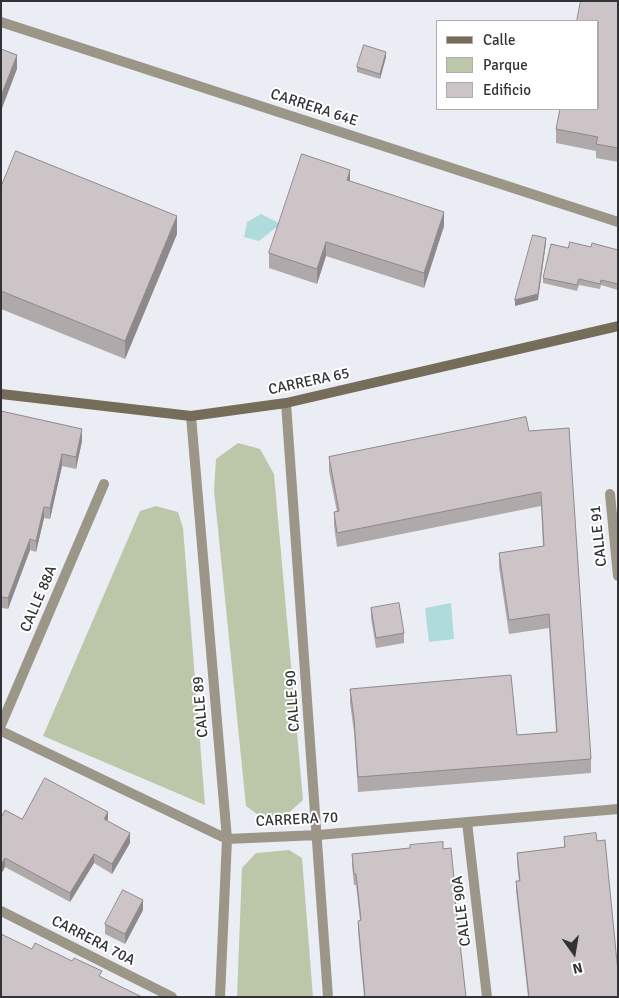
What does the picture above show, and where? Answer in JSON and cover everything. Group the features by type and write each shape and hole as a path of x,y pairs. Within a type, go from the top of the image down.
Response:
{"street":[{"name":"CARRERA 64E","path":"1,22 618,222"},
{"name":"CARRERA 65","path":"1,394 191,416 286,403 618,326"},
{"name":"CALLE 90","path":"286,403 328,997"},
{"name":"CALLE 89","path":"191,416 227,839 220,997"},
{"name":"CALLE 88A","path":"1,725 104,484"},
{"name":"CALLE 91","path":"610,494 618,576"},
{"name":"CARRERA 70","path":"1,731 227,839 318,835 618,809"},
{"name":"CALLE 90A","path":"467,822 487,997"},
{"name":"CARRERA 70A","path":"1,911 172,997"}],"green space":[{"path":"238,443 260,449 274,474 303,800 285,816 265,820 246,806 214,490 216,459"},
{"path":"156,506 178,512 183,528 205,805 43,736 140,511"},
{"path":"289,850 302,858 313,997 237,997 242,868 256,853"}],"water":[{"path":"261,214 277,222 279,225 259,241 244,237 247,222"},
{"path":"451,603 454,639 429,642 425,608"}],"building":[{"path":"581,1 618,1 618,148 596,144 598,137 556,129 560,110 599,110 599,20 577,20"},
{"path":"364,45 386,52 380,74 357,67"},
{"path":"1,49 17,55 1,96"},
{"path":"16,151 177,216 125,341 1,291 1,187"},
{"path":"302,154 350,170 347,180 444,212 424,273 326,242 317,269 269,253"},
{"path":"533,235 546,238 538,294 515,300"},
{"path":"570,242 591,247 592,243 618,250 618,284 601,280 600,284 579,279 577,285 543,278 551,244 568,248"},
{"path":"1,411 82,429 76,457 62,454 50,508 44,507 36,541 30,539 8,598 2,597 1,599"},
{"path":"526,417 529,431 569,428 591,759 358,777 350,689 511,675 517,735 557,732 549,614 509,620 499,553 544,546 541,492 337,533 334,512 339,511 329,457"},
{"path":"399,603 404,633 376,638 371,608"},
{"path":"45,778 108,812 104,819 130,833 112,864 94,854 70,893 5,858 1,865 1,818 5,810 22,819"},
{"path":"596,833 597,841 605,840 618,972 618,997 529,997 516,881 520,881 517,853 565,847 564,837"},
{"path":"443,842 443,849 451,848 466,997 365,997 358,921 361,920 352,854 410,848 410,845"},
{"path":"123,890 143,900 125,934 105,924"},
{"path":"1,934 32,949 35,943 72,961 74,958 102,971 99,976 142,997 1,997"}]}
